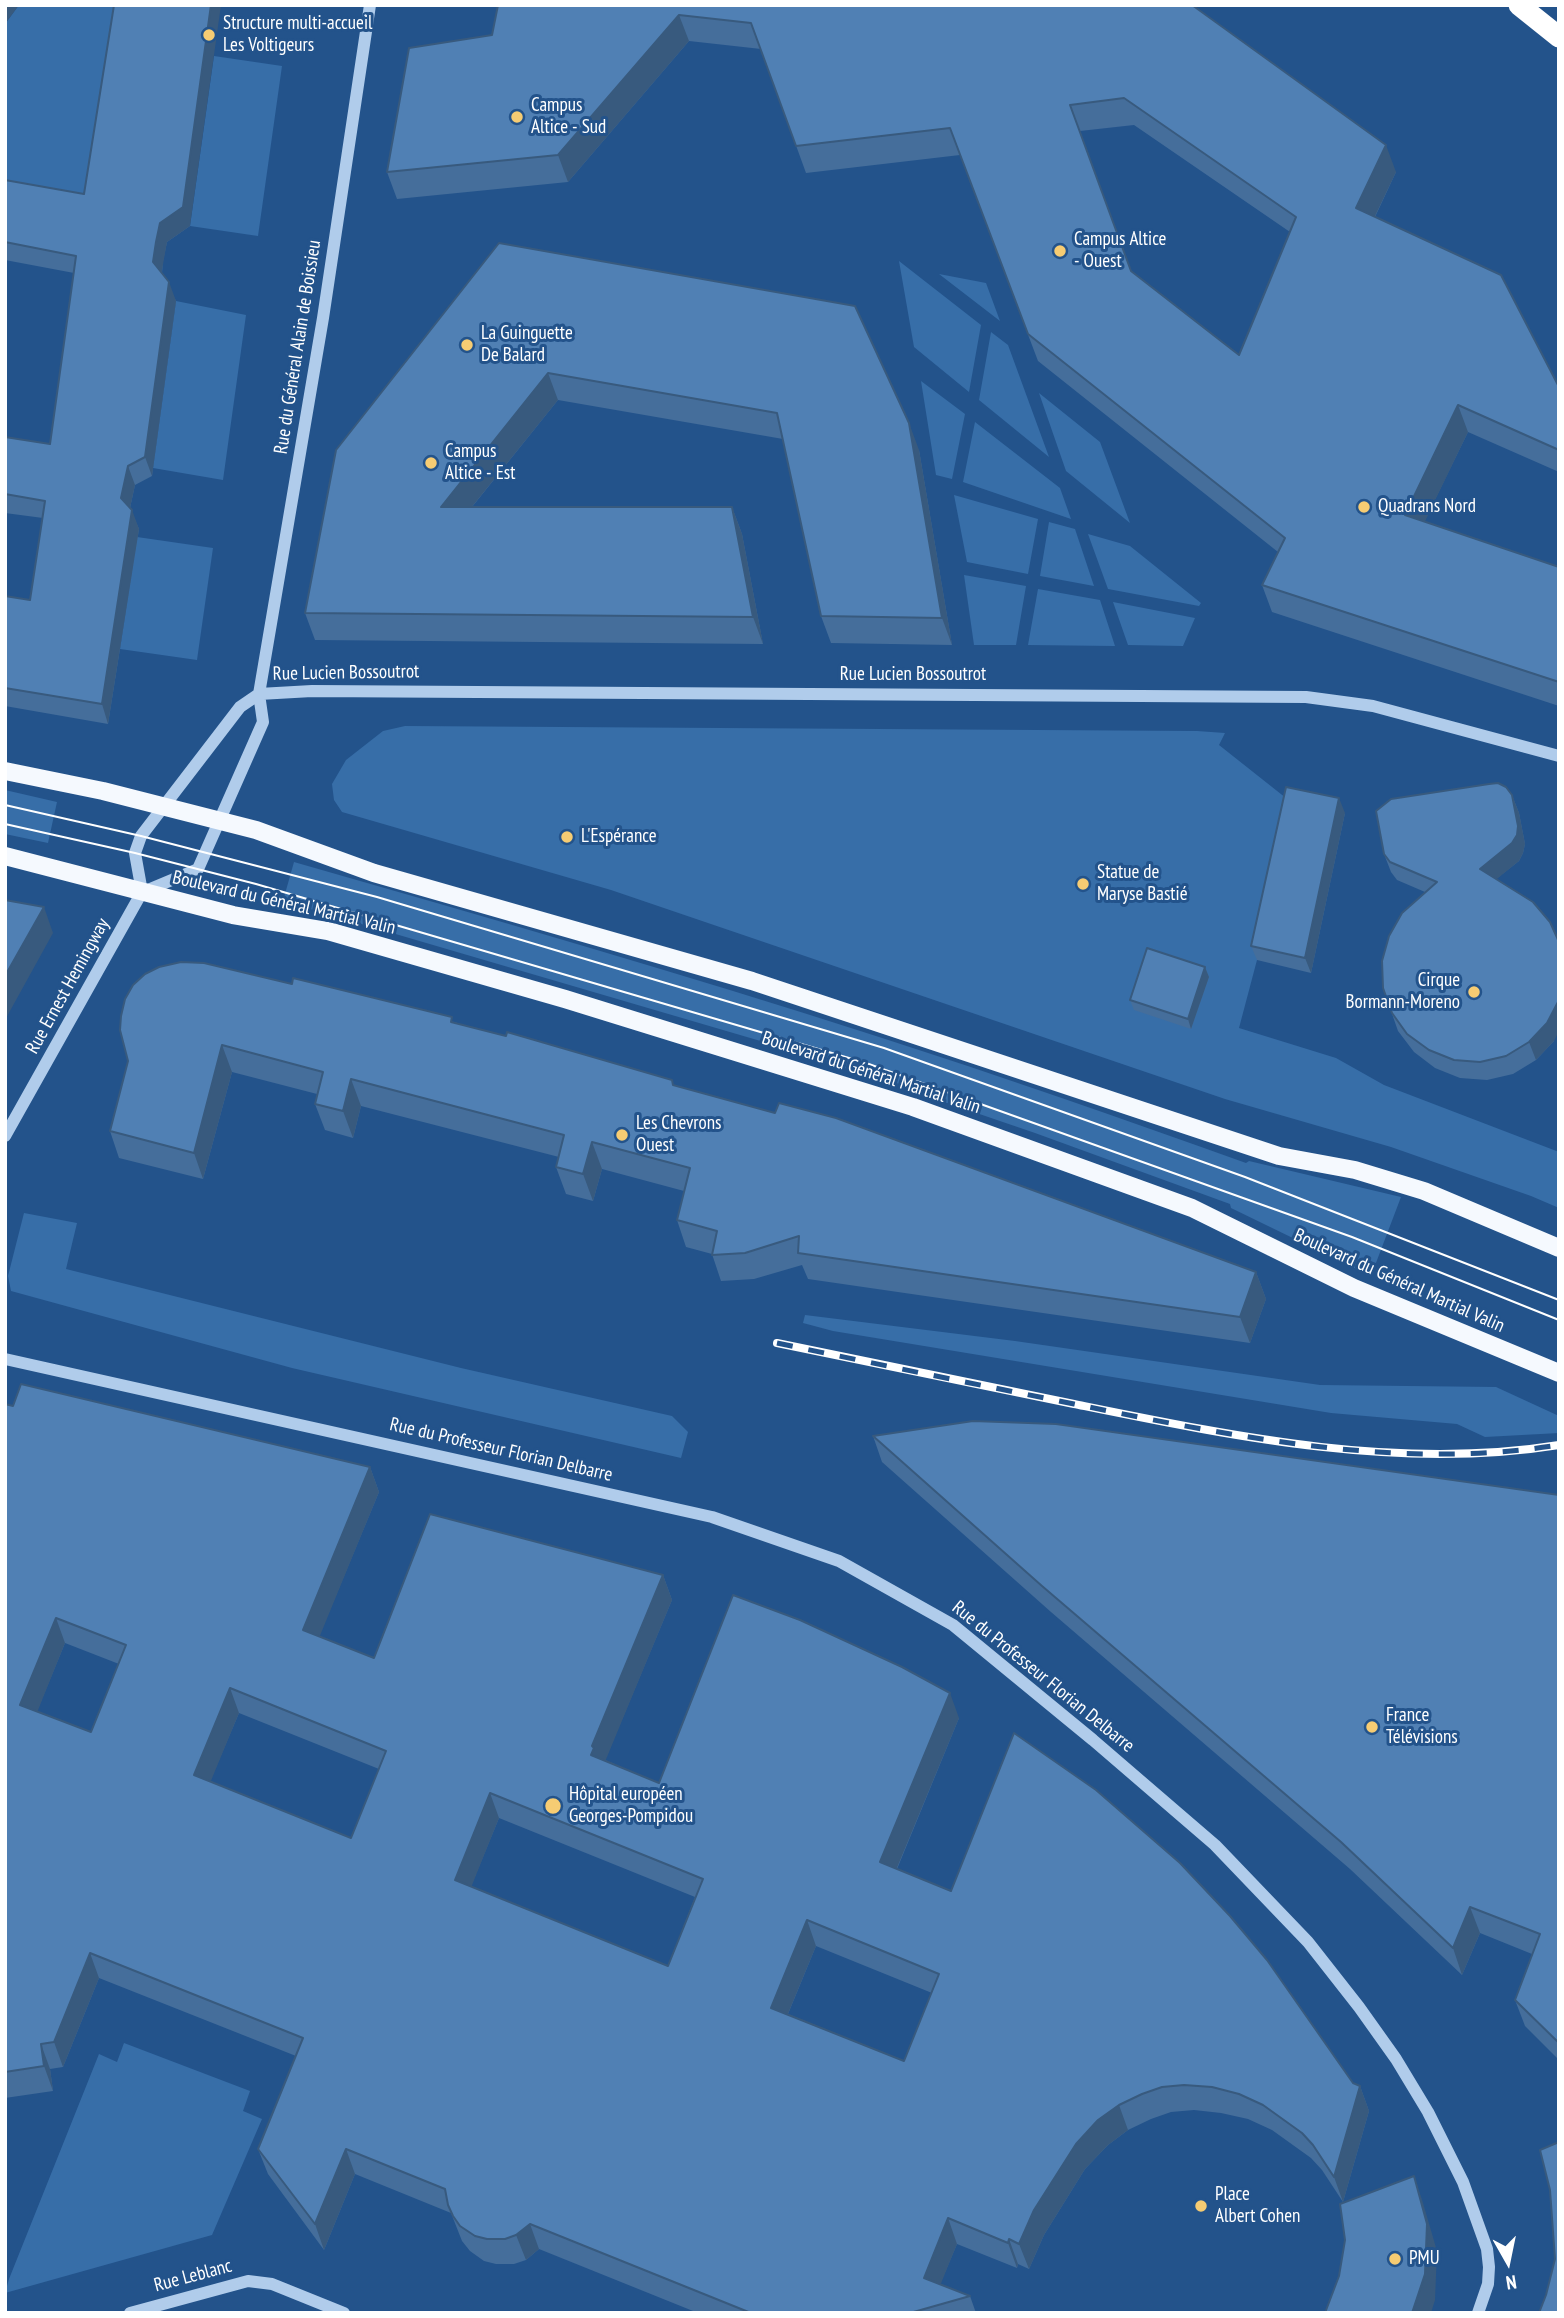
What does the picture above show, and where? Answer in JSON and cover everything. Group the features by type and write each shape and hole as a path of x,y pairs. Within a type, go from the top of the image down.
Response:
{"highway":[{"path":"1519,5 1559,37"}],"main road":[{"path":"5,771 103,791 220,820 269,834 374,873 752,981 1279,1156 1355,1170 1424,1191 1559,1248"},
{"name":"Boulevard du Général Martial Valin","path":"5,856 233,915 328,931 565,999 914,1107 1192,1208 1354,1288 1559,1373"}],"street":[{"name":"Rue du Général Alain de Boissieu","path":"230,798 263,722 259,694 323,318 370,5"},
{"name":"Rue Lucien Bossoutrot","path":"259,694 326,691 1306,697 1373,706 1559,756"},
{"name":"Boulevard du Général Martial Valin","path":"230,798 198,869 142,892 135,853 141,836 240,707 259,694"},
{"name":"Rue Ernest Hemingway","path":"5,1136 142,892"},
{"name":"Rue du Professeur Florian Delbarre","path":"5,1359 712,1517 839,1562 953,1625 1215,1845 1308,1942 1353,1999 1396,2059 1428,2112 1463,2182 1487,2249 1488,2284 1478,2313"},
{"name":"Rue Leblanc","path":"131,2313 248,2281 272,2284 344,2313"}],"shaded area":[{"path":"19,5 124,5 91,213 5,198 5,24"},
{"path":"214,56 282,66 258,236 190,226"},
{"path":"899,261 981,325 969,392 914,347"},
{"path":"939,274 986,283 1000,321"},
{"path":"176,301 246,315 223,480 153,468"},
{"path":"991,332 1008,345 1049,457 979,400"},
{"path":"921,381 965,414 952,479 936,475"},
{"path":"1039,393 1100,442 1130,523 1066,471"},
{"path":"975,422 1060,488 1071,519 963,482"},
{"path":"954,495 1038,519 1028,574 967,562"},
{"path":"1049,522 1075,529 1094,586 1040,576"},
{"path":"1088,534 1130,546 1201,603 1199,606 1108,589"},
{"path":"137,537 213,548 197,660 120,649"},
{"path":"964,575 1026,586 1016,645 974,645"},
{"path":"1038,589 1100,600 1115,646 1028,645"},
{"path":"1113,602 1195,618 1183,646 1128,645"},
{"path":"405,726 1225,733 1219,745 1291,802 1257,960 1239,1028 1336,1058 1384,1085 1559,1152 1559,1208 1391,1147 1225,1099 611,890 342,812 334,800 332,784 346,760 383,731"},
{"path":"5,790 57,802 48,843 5,834"},
{"path":"294,862 804,1013 1016,1082 1246,1163 1249,1161 1401,1197 1371,1276 1231,1208 1230,1204 1035,1133 798,1052 283,901"},
{"path":"24,1213 77,1223 66,1269 461,1368 672,1416 688,1432 681,1458 292,1368 11,1291 8,1276"},
{"path":"805,1315 1015,1341 1320,1385 1496,1387 1559,1416 1559,1433 1485,1437 1457,1424 1331,1413 833,1331 803,1323"},
{"path":"124,2043 250,2091 243,2111 262,2119 212,2235 5,2293 99,2054 117,2062"}],"building":[{"path":"114,5 211,5 183,207 160,223 156,242 153,262 169,282 145,457 128,466 121,498 132,510 102,704 5,688 5,596 30,600 45,501 5,494 5,437 50,444 76,256 5,242 5,180 84,194"},
{"path":"498,5 1192,5 1386,145 1356,208 1501,275 1559,387 1559,450 1458,405 1405,515 1559,567 1559,682 1262,585 1285,538 1028,334 950,128 796,146 751,23 679,15 558,155 387,172 409,48 492,35","holes":["1124,98 1296,217 1239,355 1131,271 1070,105"]},
{"name":"Campus Altice - Est","path":"499,243 855,306 909,423 942,618 821,616 777,413 548,373 441,507 732,507 753,617 305,613 336,450"},
{"name":"Cirque Bormann-Moreno","path":"1498,783 1506,787 1512,795 1518,826 1517,835 1512,843 1480,869 1533,902 1550,922 1559,942 1559,1000 1547,1023 1529,1042 1506,1056 1480,1062 1454,1060 1429,1050 1407,1034 1392,1013 1383,988 1382,961 1389,936 1402,913 1437,882 1390,862 1384,854 1376,811 1391,799"},
{"path":"1286,787 1339,798 1305,958 1251,946"},
{"path":"5,900 44,907 5,976"},
{"path":"1147,948 1205,967 1188,1019 1130,1000"},
{"path":"181,962 204,963 292,984 293,978 452,1017 451,1022 506,1036 507,1032 672,1080 673,1085 775,1113 779,1103 836,1118 1256,1272 1240,1317 798,1253 799,1236 745,1253 712,1255 717,1231 677,1220 690,1168 592,1142 583,1174 556,1167 564,1135 351,1079 343,1111 315,1104 323,1072 222,1045 194,1153 110,1131 128,1061 120,1030 125,999 133,985 145,974 159,967"},
{"name":"Hôpital européen Georges-Pompidou","path":"21,1384 370,1467 303,1630 374,1658 430,1514 663,1575 592,1746 594,1748 591,1755 659,1783 733,1595 800,1620 902,1667 950,1693 880,1862 951,1891 1014,1733 1096,1790 1180,1863 1267,1960 1353,2083 1360,2086 1334,2177 1302,2133 1263,2105 1239,2094 1212,2087 1162,2087 1119,2105 1098,2120 1076,2144 1034,2210 1019,2244 1009,2239 1008,2243 948,2218 924,2278 970,2296 910,2313 751,2313 530,2224 516,2235 505,2239 475,2236 460,2226 453,2216 445,2189 346,2149 315,2224 258,2149 303,2038 90,1953 54,2042 41,2044 44,2066 5,2072 5,1404 13,1406","holes":["56,1618 126,1645 91,1732 20,1705","230,1688 386,1751 351,1838 194,1775","490,1793 703,1879 668,1966 455,1880","807,1920 939,1974 904,2061 771,2008"]},
{"name":"France Télévisions","path":"973,1421 1056,1424 1559,1495 1559,2043 1515,2000 1540,1934 1470,1907 1453,1948 1341,1842 1042,1586 873,1436"},
{"path":"1559,2142 1559,2313 1539,2313 1555,2259 1550,2190 1540,2150"},
{"name":"PMU","path":"1414,2176 1427,2224 1425,2274 1412,2313 1325,2313 1339,2276 1345,2240 1340,2204"}],"tram line":[{"path":"5,805 141,836 377,897 884,1048 1245,1177 1559,1300"},
{"path":"5,824 256,884 866,1063 1352,1237 1559,1320"}],"railway":[{"path":"777,1343 1194,1428 1315,1446 1438,1454 1498,1452 1559,1445"}],"place":[{"name":"Structure multi-accueil Les Voltigeurs","path":"209,35"},
{"name":"Campus Altice - Sud","path":"517,117"},
{"name":"Campus Altice - Ouest","path":"1060,251"},
{"name":"La Guinguette De Balard","path":"467,345"},
{"name":"Campus Altice - Est","path":"431,463"},
{"name":"Quadrans Nord","path":"1364,507"},
{"name":"L'Espérance","path":"567,837"},
{"name":"Statue de Maryse Bastié","path":"1083,884"},
{"name":"Cirque Bormann-Moreno","path":"1474,992"},
{"name":"Les Chevrons Ouest","path":"622,1135"},
{"name":"France Télévisions","path":"1372,1727"},
{"name":"Hôpital européen Georges-Pompidou","path":"553,1806"},
{"name":"Place Albert Cohen","path":"1201,2206"},
{"name":"PMU","path":"1395,2259"}]}
